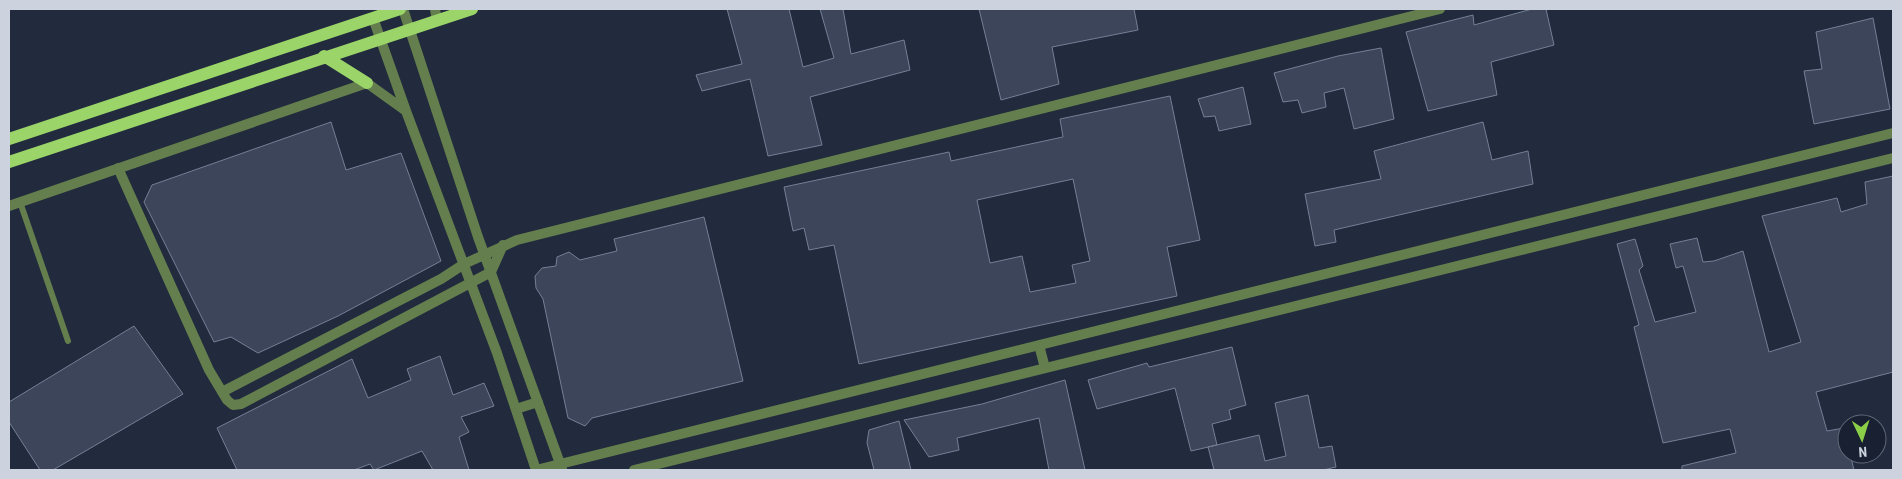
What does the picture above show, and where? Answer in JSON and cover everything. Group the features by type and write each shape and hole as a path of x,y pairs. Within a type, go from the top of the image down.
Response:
{"main road":[{"path":"9,139 402,9"},
{"path":"9,162 324,56 409,30 436,15 472,9"},
{"path":"324,56 367,82"}],"street":[{"path":"402,9 484,254 561,467"},
{"path":"222,392 441,279 464,264 503,245 525,237 1440,9"},
{"path":"373,18 471,283 536,470 561,467 1039,345 1893,133"},
{"path":"9,206 367,82 406,111"},
{"path":"634,470 1893,158"},
{"path":"118,168 202,354 230,403 241,404 491,272 503,245"},
{"path":"1039,345 1045,368"},
{"path":"516,408 538,402"}],"lane":[{"path":"20,202 68,341"}],"building":[{"path":"727,9 789,9 803,67 834,58 820,9 843,9 851,54 904,40 910,70 810,97 822,145 768,156 750,79 702,91 696,75 742,64"},
{"path":"979,9 1134,9 1138,30 1052,47 1059,84 1001,100"},
{"path":"1532,9 1546,9 1554,45 1491,62 1497,95 1428,111 1406,32 1473,15 1474,25"},
{"path":"1873,18 1890,109 1814,124 1804,71 1822,69 1816,32"},
{"path":"1381,48 1394,119 1354,129 1344,88 1324,93 1326,107 1302,113 1298,100 1283,102 1274,73 1338,56"},
{"path":"1243,87 1251,124 1219,131 1215,116 1204,117 1198,99"},
{"path":"1170,96 1200,240 1167,247 1177,296 859,364 834,245 809,250 804,228 793,231 784,187 949,152 951,161 1063,137 1060,119","holes":["1073,179 1090,261 1072,265 1076,283 1030,292 1022,256 990,263 977,200"]},
{"path":"331,122 346,170 401,153 441,261 338,316 258,353 231,337 214,342 144,202 152,185"},
{"path":"1483,122 1492,160 1528,151 1533,184 1334,230 1336,242 1315,246 1305,194 1381,179 1374,151"},
{"path":"1893,176 1893,372 1816,392 1827,431 1837,429 1837,464 1852,464 1854,470 1682,470 1682,466 1736,453 1730,429 1663,443 1634,327 1639,325 1617,244 1635,239 1643,266 1639,270 1655,322 1696,312 1683,266 1676,268 1670,244 1697,238 1703,262 1714,261 1743,251 1769,352 1801,342 1762,216 1837,198 1841,212 1867,204 1865,182"},
{"path":"704,217 743,381 592,418 585,426 568,418 543,299 536,288 535,276 542,268 556,266 557,257 569,252 580,260 617,251 614,239"},
{"path":"134,326 183,394 53,470 40,470 9,422 9,402"},
{"path":"1232,347 1246,405 1229,410 1231,419 1212,424 1217,445 1191,451 1175,388 1097,409 1088,380 1147,363 1149,367"},
{"path":"440,356 453,395 484,383 494,406 461,417 469,432 459,437 469,470 433,470 422,451 374,470 370,464 354,470 237,470 217,428 352,359 368,398 411,380 407,369"},
{"path":"1065,380 1085,470 1049,470 1039,418 957,438 959,450 929,457 904,420 982,404"},
{"path":"1308,395 1319,448 1332,446 1336,467 1323,470 1214,470 1208,447 1259,435 1265,461 1286,456 1275,403"},
{"path":"899,421 911,470 874,470 867,443 869,430"}]}
